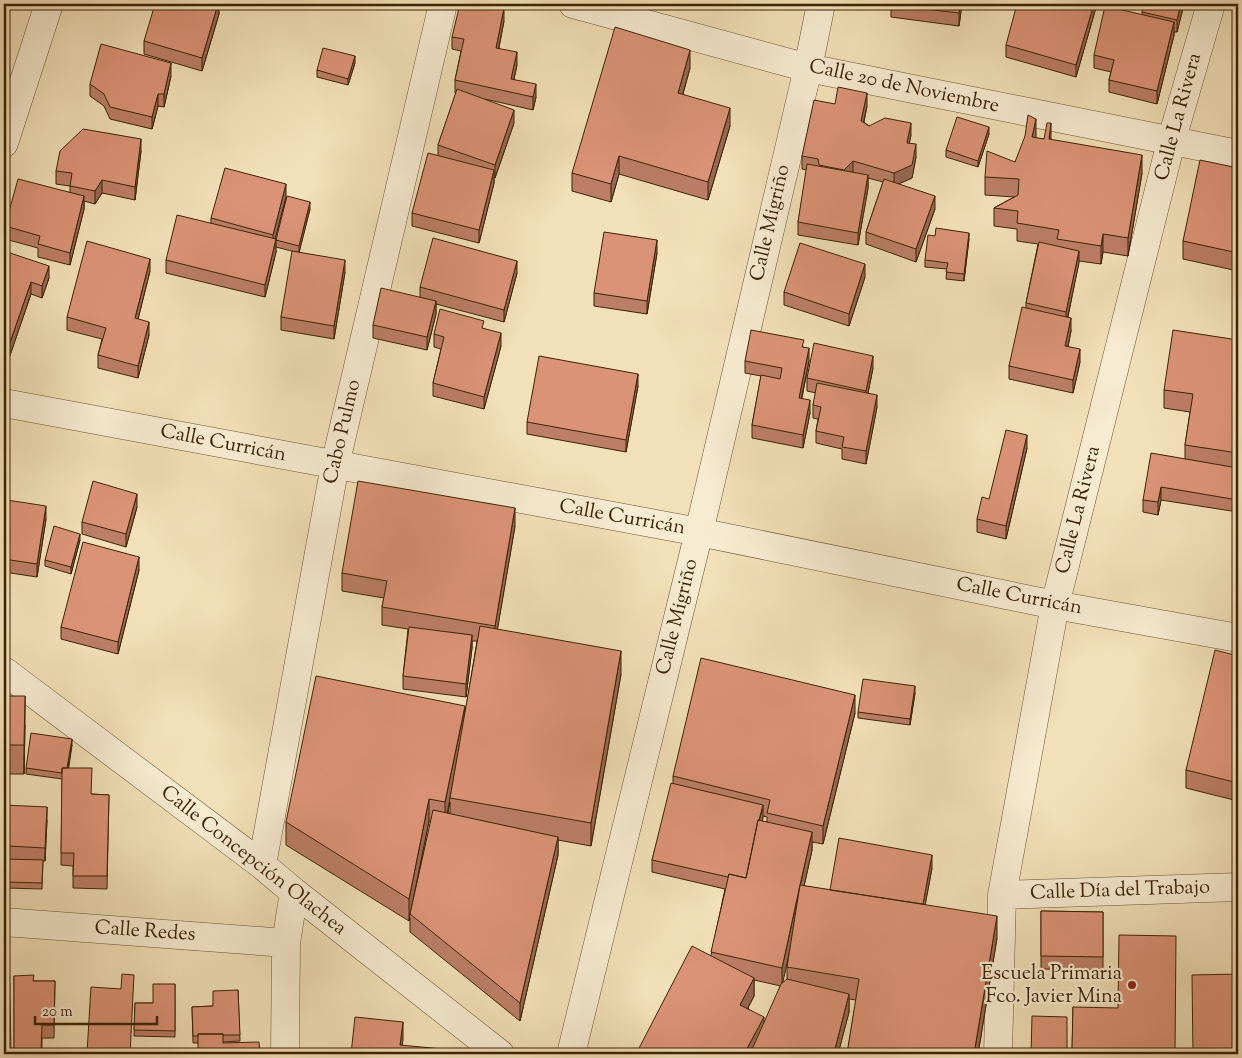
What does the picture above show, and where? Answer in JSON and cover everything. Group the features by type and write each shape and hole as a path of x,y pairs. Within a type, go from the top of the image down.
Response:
{"street":[{"path":"4,143 49,4"},
{"name":"Cabo Pulmo","path":"262,865 335,465 443,4"},
{"name":"Calle 20 de Noviembre","path":"573,4 808,68 1238,154"},
{"name":"Calle Migriño","path":"571,1054 699,532 808,68 821,4"},
{"name":"Calle La Rivera","path":"998,1054 1002,896 1055,605 1172,142 1211,4"},
{"name":"Calle Curricán","path":"4,402 699,532 1055,605 1238,638"},
{"name":"Calle Concepción Olachea","path":"4,671 262,865 500,1054"},
{"name":"Calle Día del Trabajo","path":"1002,896 1238,887"},
{"path":"286,1054 286,943 294,892"},
{"name":"Calle Redes","path":"4,922 286,943"}],"building":[{"path":"155,4 218,4 202,58 144,41"},
{"path":"460,4 486,4 504,8 496,48 517,52 511,79 536,84 533,97 455,80 464,39 452,37"},
{"path":"891,4 960,4 959,13"},
{"path":"1017,4 1094,4 1076,65 1006,45"},
{"path":"1143,4 1181,4 1177,20 1142,12"},
{"path":"1105,6 1174,22 1157,91 1109,80 1114,60 1094,55"},
{"path":"615,27 690,50 678,93 730,108 708,182 619,156 611,184 572,173"},
{"path":"101,44 171,63 164,94 158,94 152,117 110,107 104,94 90,84"},
{"path":"323,48 355,56 348,79 317,70"},
{"path":"838,87 867,93 861,121 869,126 885,118 911,123 907,143 916,144 912,165 894,173 853,161 844,170 819,165 818,159 802,156 814,100 835,104"},
{"path":"457,89 514,110 495,165 438,145"},
{"path":"1028,115 1036,119 1032,137 1044,139 1047,123 1051,123 1049,139 1142,155 1128,238 1103,234 1101,246 1057,239 1059,230 1017,223 1018,211 994,208 1018,195 1019,179 985,177 987,151 1015,162 1025,136"},
{"path":"957,117 989,127 978,161 946,150"},
{"path":"83,129 141,139 135,187 102,180 95,191 70,186 72,173 56,171 60,151"},
{"path":"428,153 494,170 479,230 412,213"},
{"path":"1200,160 1238,168 1238,253 1183,241"},
{"path":"807,164 868,175 858,233 798,222"},
{"path":"225,168 286,184 273,235 211,218"},
{"path":"18,179 84,196 70,253 38,244 40,236 5,226"},
{"path":"884,179 935,196 916,249 866,232"},
{"path":"287,196 310,202 299,246 276,240"},
{"path":"177,215 276,239 265,285 166,260"},
{"path":"936,228 969,233 964,274 946,272 948,263 925,260 928,235 935,236"},
{"path":"604,232 657,240 647,301 594,293"},
{"path":"433,238 517,261 504,310 420,287"},
{"path":"87,241 150,259 135,318 149,322 138,366 98,355 106,328 67,317"},
{"path":"1039,242 1079,251 1066,312 1026,303"},
{"path":"800,243 865,264 849,314 784,292"},
{"path":"4,251 49,266 42,286 31,282 7,351 4,350"},
{"path":"292,251 345,260 334,326 281,317"},
{"path":"381,288 436,301 427,337 373,325"},
{"path":"1022,307 1071,318 1065,346 1080,349 1073,380 1009,366"},
{"path":"440,309 484,321 482,328 501,333 484,397 433,383 444,337 434,334"},
{"path":"751,330 804,340 802,347 809,348 799,398 810,400 803,435 752,425 761,375 780,379 782,368 745,361"},
{"path":"1173,330 1238,340 1238,453 1185,445 1193,394 1164,390"},
{"path":"814,343 873,356 866,391 807,378"},
{"path":"539,356 638,374 626,440 527,422"},
{"path":"817,383 877,395 866,451 842,447 844,437 816,431 821,407 813,405"},
{"path":"1006,430 1027,435 1006,526 977,519 982,497 989,499"},
{"path":"1151,453 1238,468 1238,500 1161,487 1158,502 1143,500"},
{"path":"93,481 137,494 126,534 82,522"},
{"path":"358,481 515,508 495,626 382,607 387,581 342,573"},
{"path":"7,500 46,506 37,564 4,559 4,519"},
{"path":"54,526 80,534 71,567 45,560"},
{"path":"83,542 139,557 118,642 61,627"},
{"path":"480,626 621,651 591,823 450,798"},
{"path":"409,627 472,635 466,684 403,676"},
{"path":"1215,650 1238,656 1238,783 1186,770"},
{"path":"701,658 855,695 823,826 767,813 770,800 673,776"},
{"path":"316,676 465,706 445,802 429,799 409,899 286,822"},
{"path":"863,679 915,686 910,719 858,712"},
{"path":"4,696 25,696 24,745 4,745"},
{"path":"31,733 72,739 67,768 62,768 62,773 26,768"},
{"path":"62,768 92,768 91,794 109,795 107,876 73,876 74,853 61,853"},
{"path":"671,783 763,805 746,878 729,874 728,877 652,860"},
{"path":"4,805 47,807 45,848 8,846 9,830 4,829"},
{"path":"433,810 558,837 520,1003 410,914"},
{"path":"758,820 812,832 782,968 711,952 729,874 746,878"},
{"path":"839,838 932,855 923,904 830,890"},
{"path":"6,859 43,860 42,883 6,882"},
{"path":"800,885 997,916 974,1054 847,1054 859,979 787,967"},
{"path":"1041,911 1103,912 1103,957 1041,956"},
{"path":"1119,935 1176,936 1175,1054 1108,1054 1108,1049 1072,1049 1073,1007 1118,1008"},
{"path":"4,945 9,945 11,1054 4,1054"},
{"path":"692,946 754,978 740,1005 764,1017 744,1054 636,1054"},
{"path":"122,974 134,975 130,1054 87,1053 91,987 121,989"},
{"path":"1238,974 1238,1054 1193,1054 1192,975"},
{"path":"34,975 33,981 55,981 54,1025 42,1025 41,1050 14,1049 14,976"},
{"path":"787,979 849,994 834,1053 826,1051 825,1054 750,1054 781,984"},
{"path":"153,984 175,984 175,1031 134,1030 135,1003 153,1003"},
{"path":"238,990 240,1035 198,1034 198,1036 193,1036 192,1007 213,1006 213,991"},
{"path":"1032,1016 1067,1017 1067,1054 1031,1054"},
{"path":"355,1017 403,1022 400,1045 442,1049 441,1054 351,1054"},
{"path":"198,1034 223,1034 223,1043 259,1042 260,1054 198,1054"}],"place":[{"name":"Escuela Primaria Fco. Javier Mina","path":"1132,985"}]}
